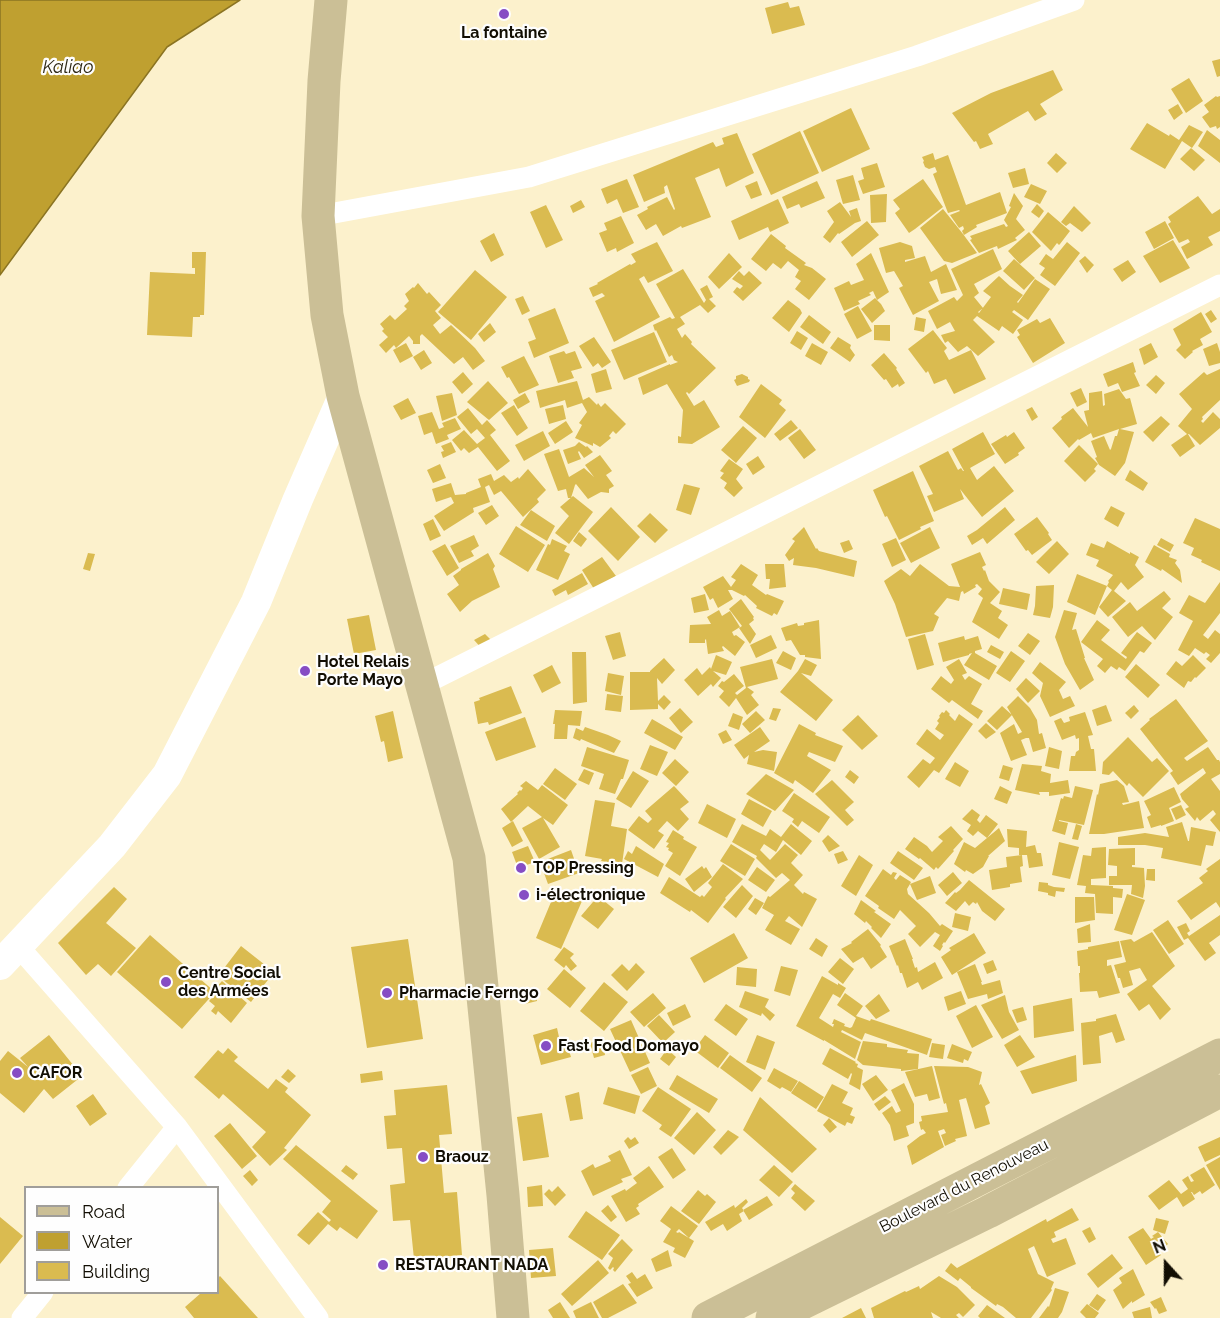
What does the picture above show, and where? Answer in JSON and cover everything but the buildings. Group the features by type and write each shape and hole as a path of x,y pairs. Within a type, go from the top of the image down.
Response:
{"main road":[{"path":"331,0 324,81 318,216 327,315 343,396 469,858 513,1318"},
{"name":"Boulevard du Renouveau","path":"708,1318 1220,1055"},
{"name":"Boulevard du Renouveau","path":"772,1318 988,1212 1220,1091"}],"street":[{"path":"318,216 529,177 917,56 1074,0"},
{"path":"422,685 1220,285"},
{"path":"318,1318 177,1128 9,955 112,846 167,775 256,602 343,396"},
{"path":"130,1186 177,1128"},
{"path":"22,1318 42,1294"}],"water":[{"name":"Kaliao","path":"0,0 240,0 167,47 0,275"}],"place":[{"name":"La fontaine","path":"504,14"},
{"name":"Hotel Relais Porte Mayo","path":"305,671"},
{"name":"TOP Pressing","path":"521,868"},
{"name":"i-électronique","path":"524,895"},
{"name":"Centre Social des Armées","path":"166,982"},
{"name":"Pharmacie Ferngo","path":"387,993"},
{"name":"Fast Food Domayo","path":"546,1046"},
{"name":"CAFOR","path":"17,1073"},
{"name":"Braouz","path":"423,1157"},
{"name":"RESTAURANT NADA","path":"383,1265"}]}
